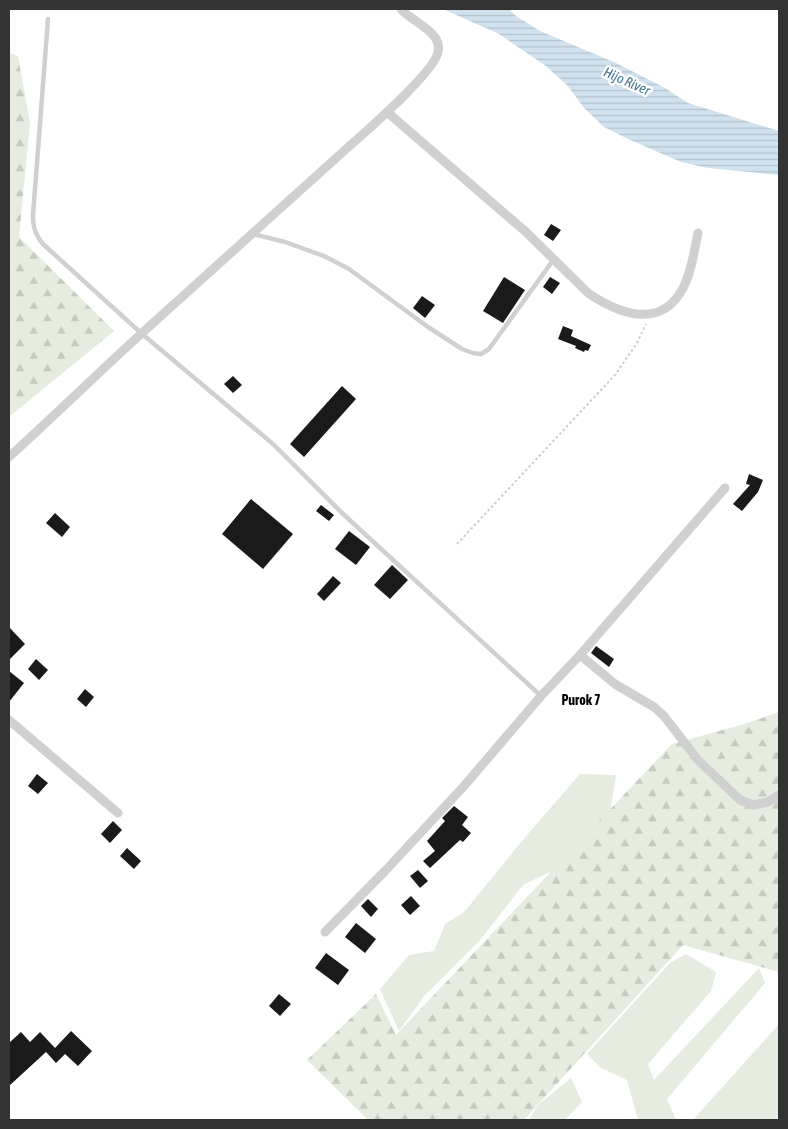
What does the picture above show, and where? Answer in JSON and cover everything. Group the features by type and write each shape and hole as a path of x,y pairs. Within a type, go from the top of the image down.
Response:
{"street":[{"path":"9,457 141,333 387,112 433,66 439,44 432,33 401,9"},
{"path":"387,112 526,232 588,293 600,301 638,316 650,315 670,306 683,289 690,272 698,233"},
{"path":"325,932 464,786 725,488"},
{"path":"580,655 615,684 654,707 664,716 698,760 740,800 753,805 768,802 779,795"},
{"path":"9,720 118,813"}],"lane":[{"path":"48,19 32,215 36,236 141,333 273,444 342,513 541,696"},
{"path":"253,234 308,249 341,265 434,331 462,348 481,354 489,349 554,259"}],"path":[{"path":"457,544 615,375 636,343 650,315"}],"green space":[{"path":"9,53 18,56 30,123 19,237 114,331 9,417"},
{"path":"779,712 779,972 683,945 524,1120 368,1120 307,1060 376,994 396,1035 672,744 741,725"},
{"path":"580,774 616,775 609,819 558,868 523,885 480,940 424,996 399,1031 380,989 409,955 434,951 445,924 465,911"},
{"path":"686,954 716,972 711,991 648,1064 654,1080 759,968 765,983 667,1099 676,1120 638,1120 627,1080 601,1068 587,1054 670,963"},
{"path":"779,1024 779,1116 775,1120 693,1120"},
{"path":"571,1078 582,1102 565,1120 529,1120 538,1105"}],"water":[{"name":"Hijo River","path":"443,9 509,9 516,16 540,31 616,63 665,88 688,103 779,131 779,175 708,168 681,162 628,139 604,127 584,108 568,86 546,66 499,34"}],"building":[{"path":"551,224 561,230 553,241 544,235"},
{"path":"504,277 525,290 503,323 483,311"},
{"path":"550,277 560,283 552,294 543,287"},
{"path":"422,296 435,305 425,318 413,308"},
{"path":"563,326 573,330 571,336 591,345 588,351 585,350 584,352 575,348 576,346 558,339"},
{"path":"233,376 242,385 233,393 224,384"},
{"path":"342,386 356,399 304,457 290,444"},
{"path":"749,474 763,480 758,492 742,511 733,504 750,485 746,484"},
{"path":"251,499 293,534 263,569 222,534"},
{"path":"321,505 334,515 329,521 316,511"},
{"path":"55,513 70,527 62,537 46,523"},
{"path":"349,531 370,547 356,565 335,549"},
{"path":"392,565 408,580 390,599 374,585"},
{"path":"333,576 341,583 324,601 317,594"},
{"path":"9,627 25,644 9,660"},
{"path":"596,646 614,659 609,667 591,653"},
{"path":"36,659 48,670 39,680 28,669"},
{"path":"9,671 24,683 9,702"},
{"path":"85,689 94,697 86,707 77,699"},
{"path":"37,774 48,783 38,794 28,786"},
{"path":"454,806 468,817 462,825 471,833 463,842 460,840 430,868 423,861 435,851 427,841 445,821 442,818"},
{"path":"113,821 122,830 110,843 101,834"},
{"path":"127,848 141,861 134,869 120,856"},
{"path":"418,870 428,881 420,888 410,876"},
{"path":"411,896 420,906 410,915 401,905"},
{"path":"368,899 378,909 371,917 361,906"},
{"path":"356,923 376,939 365,953 345,937"},
{"path":"326,953 349,970 338,985 315,968"},
{"path":"279,994 291,1004 280,1016 269,1006"},
{"path":"71,1031 92,1051 78,1066 65,1054 56,1063 46,1052 9,1086 9,1043 21,1032 30,1042 40,1032 55,1048"}],"district":[{"name":"Purok 7","path":"581,700"}]}
